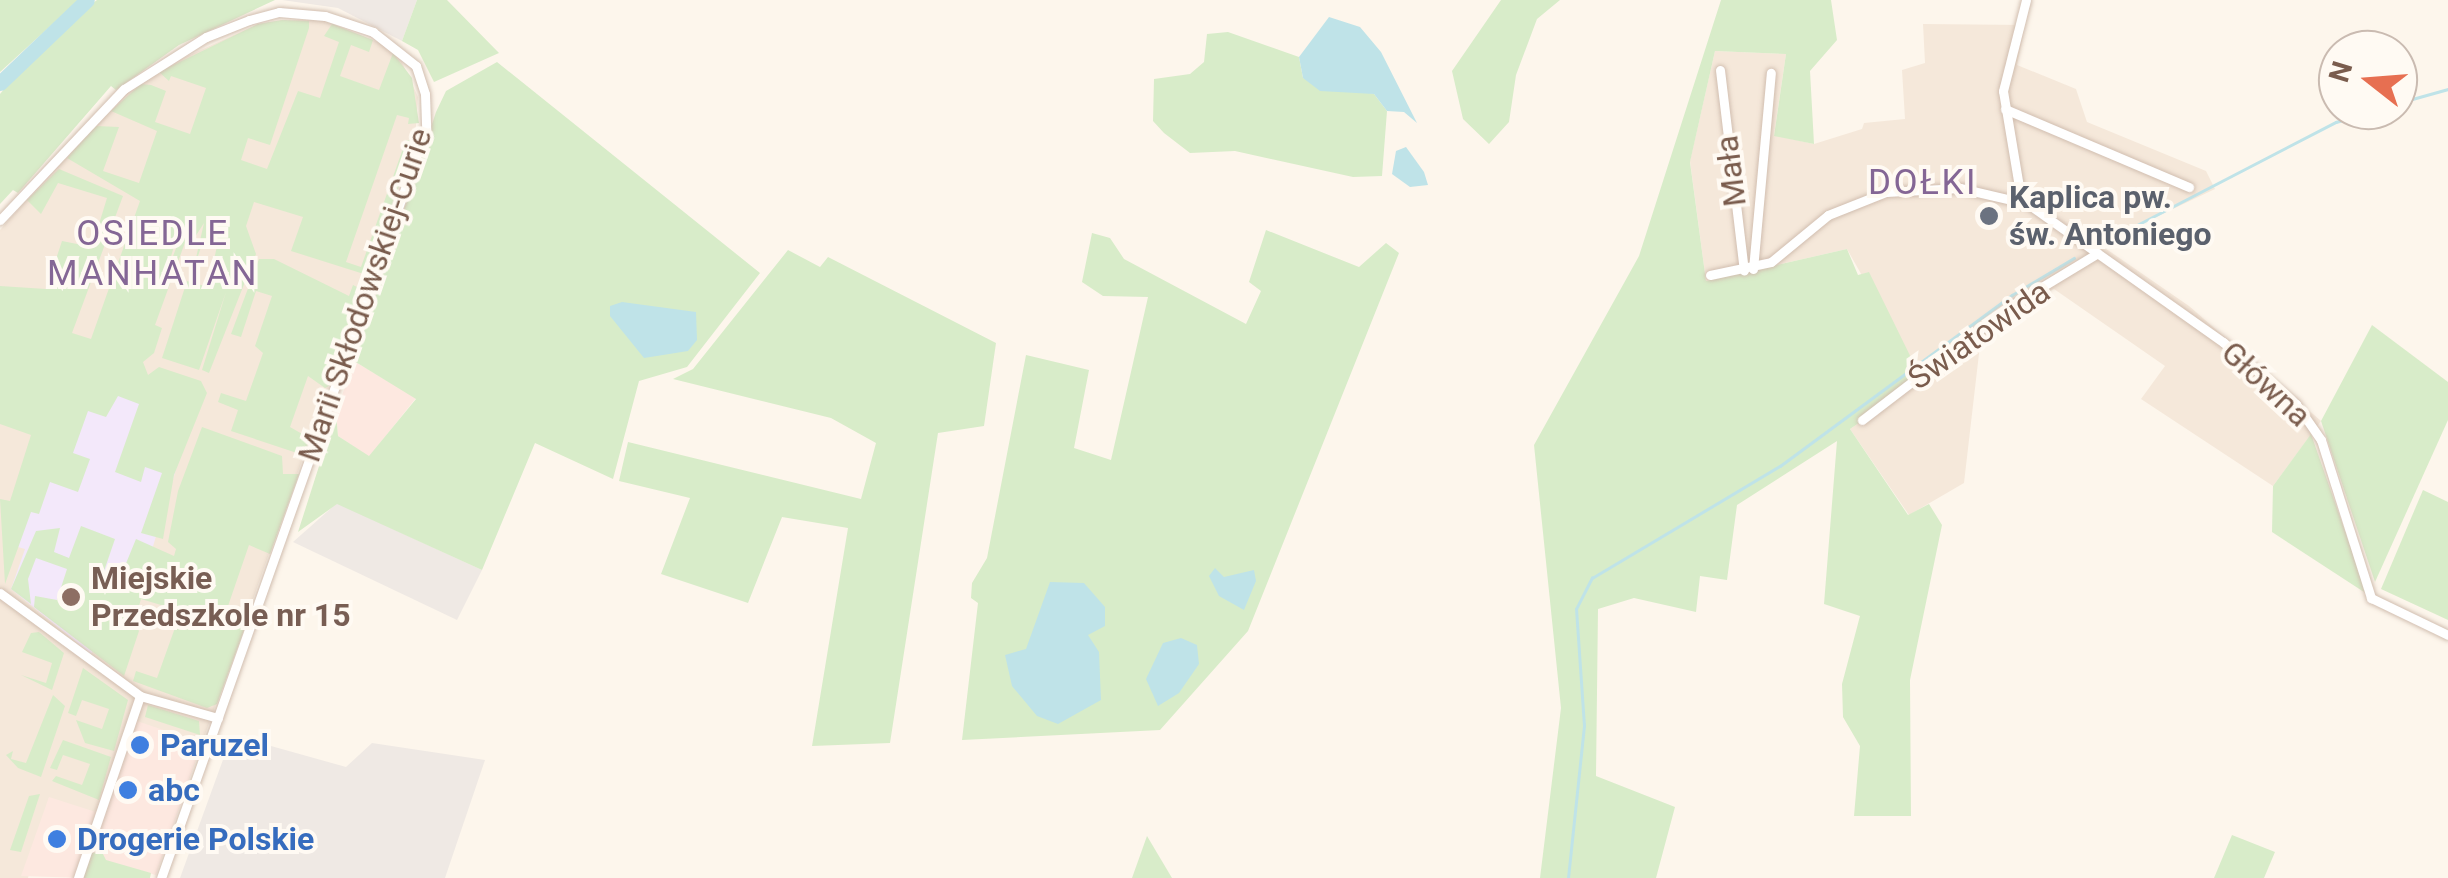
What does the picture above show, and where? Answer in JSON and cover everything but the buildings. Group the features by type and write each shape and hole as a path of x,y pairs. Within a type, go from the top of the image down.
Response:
{"street":[{"path":"2026,0 2004,74 2005,109 2018,187 2028,204"},
{"name":"Marii Skłodowskiej-Curie","path":"0,220 124,88 206,37 249,20 279,12 344,20 394,44 416,66 426,129 161,878"},
{"name":"Mała","path":"1720,70 1748,270"},
{"path":"1748,270 1771,73"},
{"path":"2005,109 2188,187"},
{"name":"Główna","path":"1999,194 2018,187"},
{"name":"Główna","path":"1710,275 1748,270 1783,255 1828,215 1886,192 1950,188 1999,194 2028,204 2296,404 2321,440 2372,598 2448,635"},
{"name":"Światowida","path":"1862,420 2012,305 2098,253"},
{"path":"0,594 140,696 218,718"},
{"path":"78,878 140,696"}],"shaded area":[{"path":"282,0 417,0 402,41 338,8"},
{"path":"323,20 380,43 401,60 418,97 415,141 202,743 105,816 49,798 28,878 0,878 0,230 102,115 148,74 258,24"},
{"path":"1923,24 2025,25 2017,65 2076,89 2087,122 2206,171 2215,189 2099,244 2189,306 2321,421 2273,486 2141,399 2165,366 2054,289 2013,311 1980,345 1964,483 1909,515 1850,429 1921,380 1847,249 1706,281 1690,161 1715,51 1786,54 1774,135 1814,144 1862,129 1864,123 1905,119 1902,70 1925,63"},
{"path":"354,361 416,398 369,457 338,436 336,413"},
{"path":"148,375 199,392 140,590 91,654 11,589 25,549 18,547 52,421"},
{"path":"337,503 482,570 457,620 293,542"},
{"path":"137,721 202,743 156,875 92,857 84,878 21,876 49,797 105,815"},
{"path":"232,735 346,767 372,743 485,760 445,878 180,878"}],"green space":[{"path":"0,0 79,0 0,72"},
{"path":"97,0 275,0 179,45 116,90 111,86 18,193 13,190 0,204 0,94 47,38"},
{"path":"417,0 447,0 499,53 434,82 418,50 402,41"},
{"path":"1501,0 1560,0 1537,19 1516,75 1509,122 1489,144 1463,119 1452,71"},
{"path":"1721,0 1831,0 1837,40 1810,71 1814,144 1774,136 1786,54 1715,51 1690,162 1706,281 1847,249 1858,275 1869,272 1922,380 1850,429 1908,515 1929,504 1942,525 1910,680 1911,816 1854,816 1860,746 1843,717 1842,684 1860,616 1824,604 1837,441 1737,505 1727,580 1700,576 1696,612 1634,598 1598,609 1596,776 1675,807 1656,878 1540,878 1561,708 1534,445 1639,256"},
{"path":"309,21 309,28 270,145 248,138 241,160 267,169 298,91 320,98 339,42 324,36 332,24 373,40 369,52 351,45 340,76 379,90 393,53 412,78 419,123 408,124 409,118 397,115 346,262 361,267 406,140 415,141 367,275 291,251 303,217 254,202 246,226 256,254 209,373 202,370 226,292 199,370 162,358 187,281 208,287 217,246 203,241 193,271 204,223 195,237 178,233 164,280 181,235 187,237 155,325 162,328 154,353 143,362 148,375 159,367 201,381 207,393 174,475 163,539 141,533 162,473 145,467 141,482 115,472 139,404 118,396 106,417 88,411 73,453 90,459 78,492 50,482 39,514 31,512 5,584 0,499 10,501 31,435 0,424 0,286 46,289 62,241 92,247 107,198 58,183 41,214 27,200 59,169 123,196 72,333 91,339 140,201 67,158 96,126 119,127 103,171 139,183 157,131 111,111 141,84 151,85 166,91 155,122 190,134 206,88 171,76 169,81 159,72 258,24"},
{"path":"1228,32 1299,57 1303,78 1374,94 1387,111 1382,176 1353,177 1235,151 1190,153 1164,133 1153,121 1154,79 1190,74 1204,62 1207,34"},
{"path":"497,62 760,273 687,367 639,381 613,479 535,443 482,570 337,504 298,532 336,413 338,436 369,456 416,399 354,361 446,91"},
{"path":"1266,230 1359,267 1386,243 1399,253 1248,631 1160,730 962,740 978,603 971,598 972,583 987,558 1026,355 1089,370 1074,448 1111,460 1148,297 1103,296 1082,282 1092,233 1110,238 1124,259 1246,324 1261,291 1249,282"},
{"path":"788,250 820,267 828,257 996,343 984,426 938,433 890,743 812,746 848,528 782,517 748,603 661,574 690,498 619,481 628,442 861,499 876,443 831,418 673,379 693,369"},
{"path":"259,259 274,259 349,296 353,285 359,288 331,385 325,388 308,376 290,427 311,439 303,455 231,431 238,410 218,402 221,393 246,401 263,353 255,346 272,296 256,291 241,337 231,334"},
{"path":"2372,325 2448,382 2448,420 2375,582 2321,421"},
{"path":"202,427 282,456 283,474 299,474 270,554 249,545 228,606 248,619 217,704 207,708 133,681 136,671 157,678 181,611 141,599 134,623 139,631 124,676 34,607 35,596 57,600 67,569 36,558 28,579 31,604 11,589 36,531 60,528 54,552 69,558 81,526 115,539 104,571 120,578 136,539 174,556 176,549 168,542 178,491"},
{"path":"2311,434 2367,594 2272,532 2273,486"},
{"path":"2423,490 2448,502 2448,620 2381,589"},
{"path":"39,632 64,653 52,690 21,675 46,683 52,663 22,652 31,633"},
{"path":"83,668 128,700 114,751 85,743 76,720 102,729 109,709 82,700 76,716 68,713"},
{"path":"53,695 65,706 41,777 18,768 6,755 13,751 11,759 26,763"},
{"path":"148,705 199,721 200,735 145,717"},
{"path":"63,740 111,757 99,800 52,781 56,776 82,785 90,764 63,755 57,770 50,768"},
{"path":"40,794 21,852 10,850 29,796"},
{"path":"2232,835 2275,852 2264,878 2214,878"},
{"path":"1147,836 1172,878 1132,878"},
{"path":"102,852 106,860 151,873 150,878 83,878 91,853"}],"water":[{"path":"1329,17 1360,27 1381,52 1417,123 1404,112 1387,111 1374,94 1320,91 1303,78 1299,57"},
{"path":"1406,147 1424,172 1428,185 1410,187 1392,174 1396,151"},
{"path":"622,302 696,312 697,340 688,351 644,358 610,316 610,306"},
{"path":"1215,568 1224,577 1254,570 1256,581 1244,610 1219,596 1209,576"},
{"path":"1050,582 1084,583 1105,607 1105,626 1088,635 1099,652 1101,700 1058,724 1037,716 1012,686 1005,655 1026,649"},
{"path":"1181,638 1197,645 1199,664 1179,693 1158,706 1146,679 1163,643"}],"waterway":[{"path":"0,83 87,0"},
{"path":"2418,97 2448,89"},
{"path":"2110,239 2321,130"},
{"path":"1568,878 1584,726 1576,609 1592,578 1780,466 2012,295 2074,258"}],"place":[{"name":"Kaplica pw. św. Antoniego","path":"1989,216"},
{"name":"Miejskie Przedszkole nr 15","path":"71,597"},
{"name":"Paruzel","path":"140,745"},
{"name":"abc","path":"128,790"},
{"name":"Drogerie Polskie","path":"57,839"}],"district":[{"name":"DOŁKI","path":"1923,183"},
{"name":"OSIEDLE MANHATAN","path":"153,254"}]}
